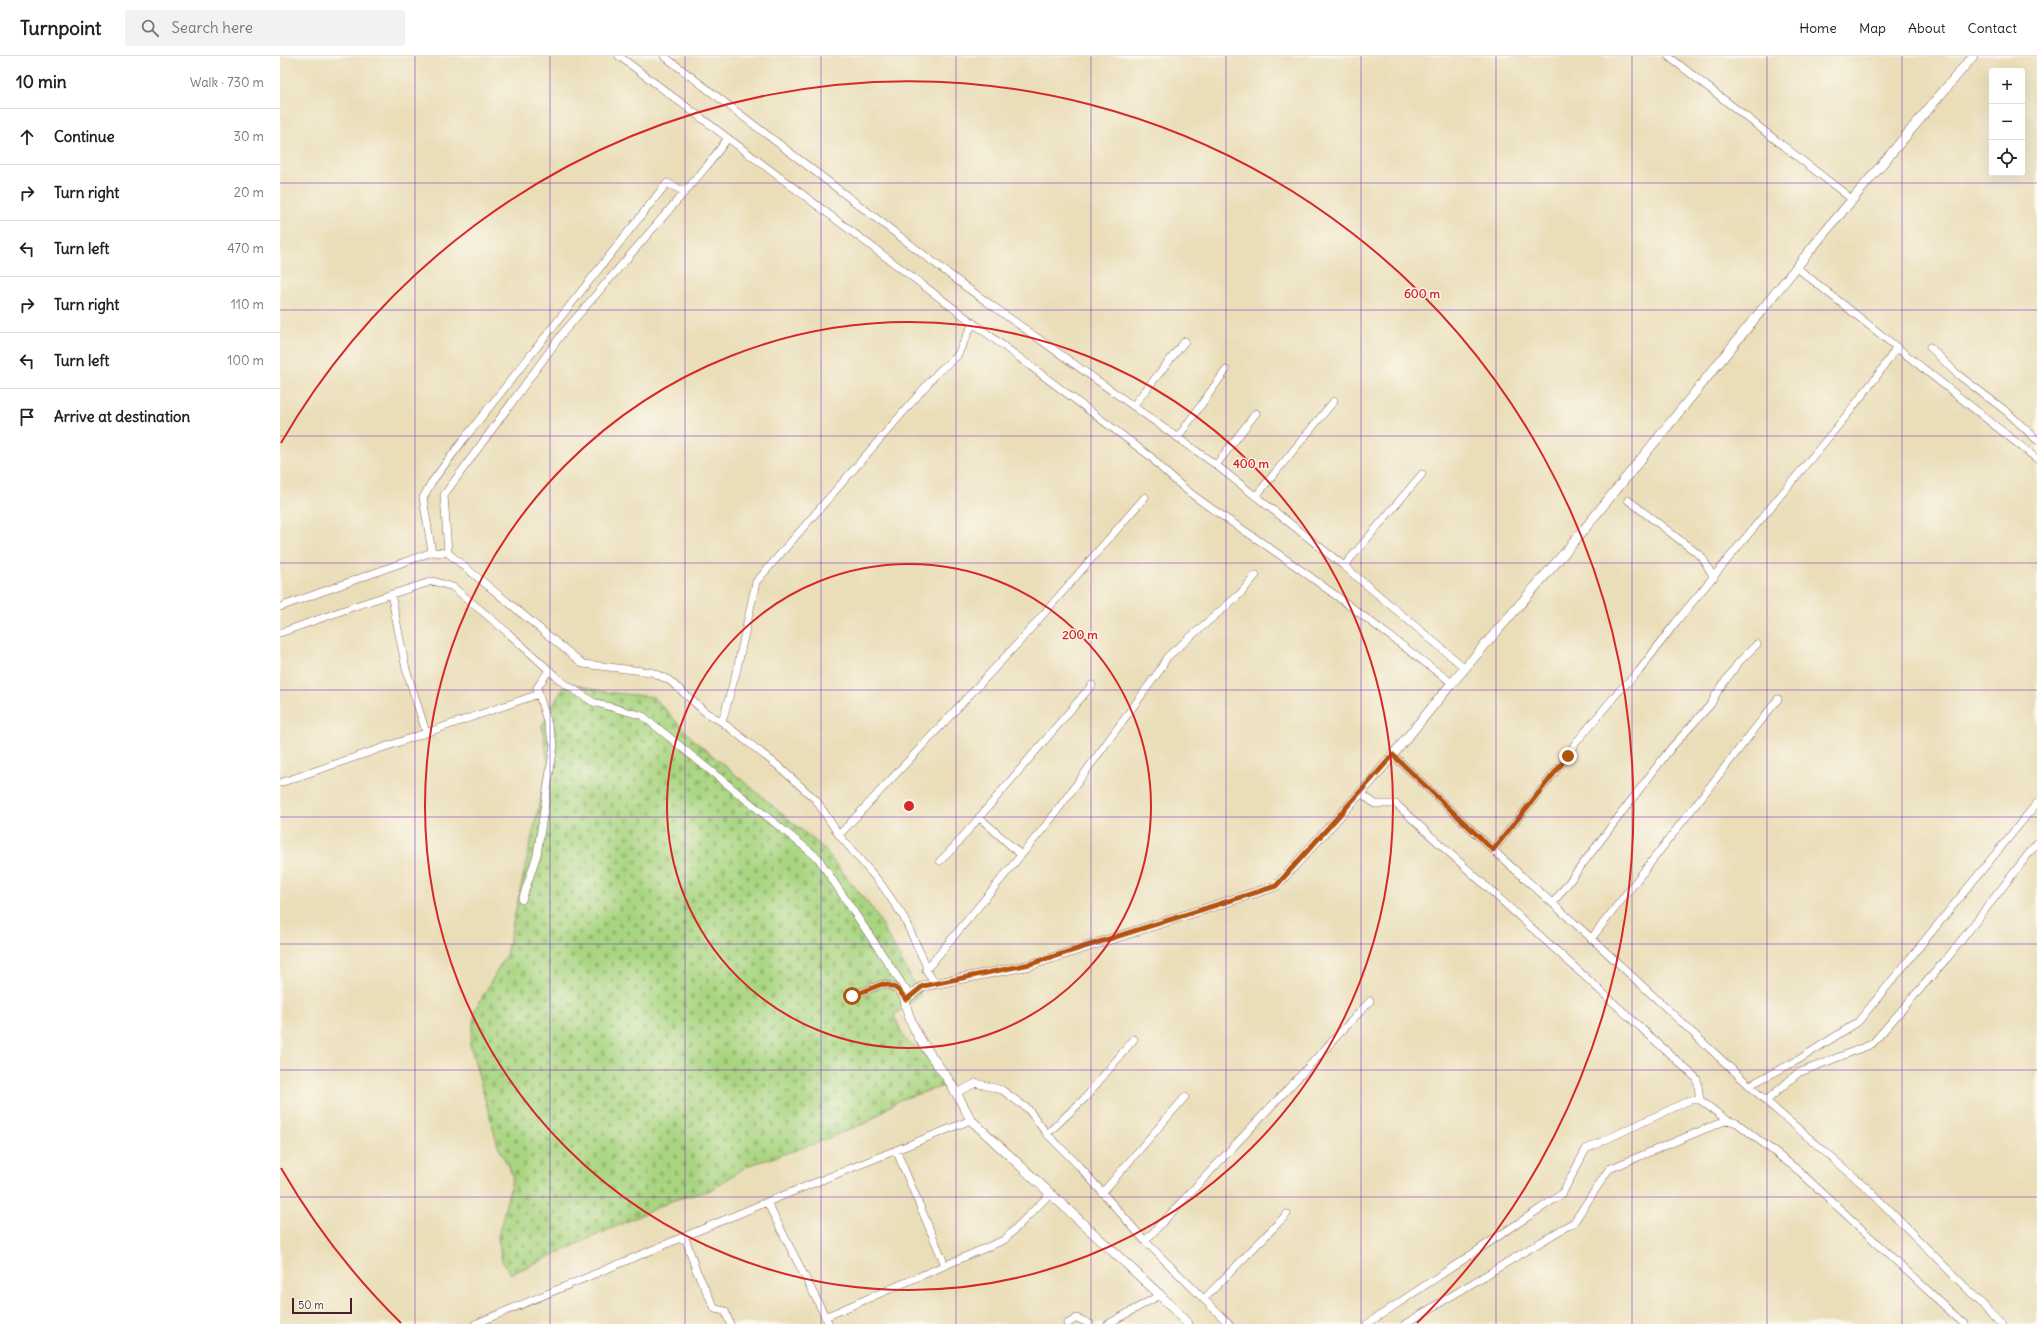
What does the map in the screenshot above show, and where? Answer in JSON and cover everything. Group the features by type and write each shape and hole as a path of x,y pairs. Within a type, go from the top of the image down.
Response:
{"street":[{"path":"619,56 1151,458 1163,470 1213,511 1274,551 1452,683"},
{"path":"664,56 966,287 1216,465 1344,566 1465,668"},
{"path":"908,998 923,986 1030,964 1276,886 1361,793 1452,683 1573,543 1796,267 1973,56"},
{"path":"1672,57 1853,200"},
{"path":"448,553 444,495 562,334 683,191 707,166 728,138"},
{"path":"432,552 423,498 431,483 464,438 667,183 683,191"},
{"path":"1796,267 2037,459"},
{"path":"722,722 737,669 756,582 938,371 957,356 973,323"},
{"path":"1133,406 1185,341"},
{"path":"1930,347 1956,374 2006,411 2037,440"},
{"path":"1493,850 1568,756 1574,745 1618,692 1639,671 1676,622 1714,578 1851,410 1867,387 1888,362 1896,348"},
{"path":"1178,437 1226,370"},
{"path":"1256,496 1334,401"},
{"path":"1216,465 1256,413"},
{"path":"1344,566 1422,474"},
{"path":"839,835 1020,641 1145,497"},
{"path":"1628,500 1702,557 1714,578"},
{"path":"280,607 432,552 448,553 583,664 651,672 669,680 705,712 722,722 777,765 816,800 839,835 877,877 903,916 926,965 926,970 935,983"},
{"path":"926,970 1051,819 1160,670 1167,657 1240,594 1256,575"},
{"path":"280,633 391,594 433,581 453,586 561,681 593,702 643,716 818,858 908,998 908,1015 914,1030 956,1093 971,1120 1160,1295 1188,1324"},
{"path":"391,594 406,669 426,732"},
{"path":"1553,903 1671,748 1711,704 1716,694 1738,663 1757,644"},
{"path":"522,900 537,855 554,745 537,688 549,670"},
{"path":"940,861 954,847 1092,685"},
{"path":"280,783 538,694"},
{"path":"1591,939 1778,699"},
{"path":"1393,755 1493,850 1553,903 1766,1101 1867,1188 2002,1324"},
{"path":"1361,793 1375,804 1396,804 1697,1079 1700,1100"},
{"path":"1750,1085 1798,1060 1858,1022 2037,803"},
{"path":"979,817 1021,855"},
{"path":"1766,1101 1798,1074 1872,1044 1949,956 2037,843"},
{"path":"852,996 882,984 887,984 900,991 908,998"},
{"path":"1145,1241 1370,1001"},
{"path":"1047,1134 1085,1098 1134,1038"},
{"path":"956,1093 976,1083 1002,1090 1028,1109 1047,1134 1079,1166 1145,1241 1229,1324"},
{"path":"1102,1193 1185,1097"},
{"path":"1367,1324 1562,1194 1586,1149 1690,1100 1700,1100 1727,1120 1737,1123 1799,1171 1964,1324"},
{"path":"475,1324 767,1202 971,1120"},
{"path":"1405,1324 1574,1222 1609,1169 1727,1120"},
{"path":"896,1150 945,1265"},
{"path":"825,1317 1004,1240 1050,1194"},
{"path":"767,1202 829,1324"},
{"path":"1204,1299 1287,1214"},
{"path":"685,1237 696,1270 715,1309 724,1311 730,1324"},
{"path":"1108,1324 1160,1295"},
{"path":"1067,1324 1077,1318 1090,1324"}],"green space":[{"path":"566,682 605,692 653,697 694,740 822,847 874,911 921,996 894,1015 904,1039 934,1060 950,1084 899,1100 868,1122 814,1144 747,1166 711,1190 674,1200 511,1274 502,1261 498,1237 513,1176 498,1146 470,1044 475,1010 506,955 548,764 542,726"}],"route":[{"path":"852,996 882,984 887,984 900,991 906,1000 923,986 969,975 1030,964 1276,886 1393,755 1493,850 1568,756"}]}
